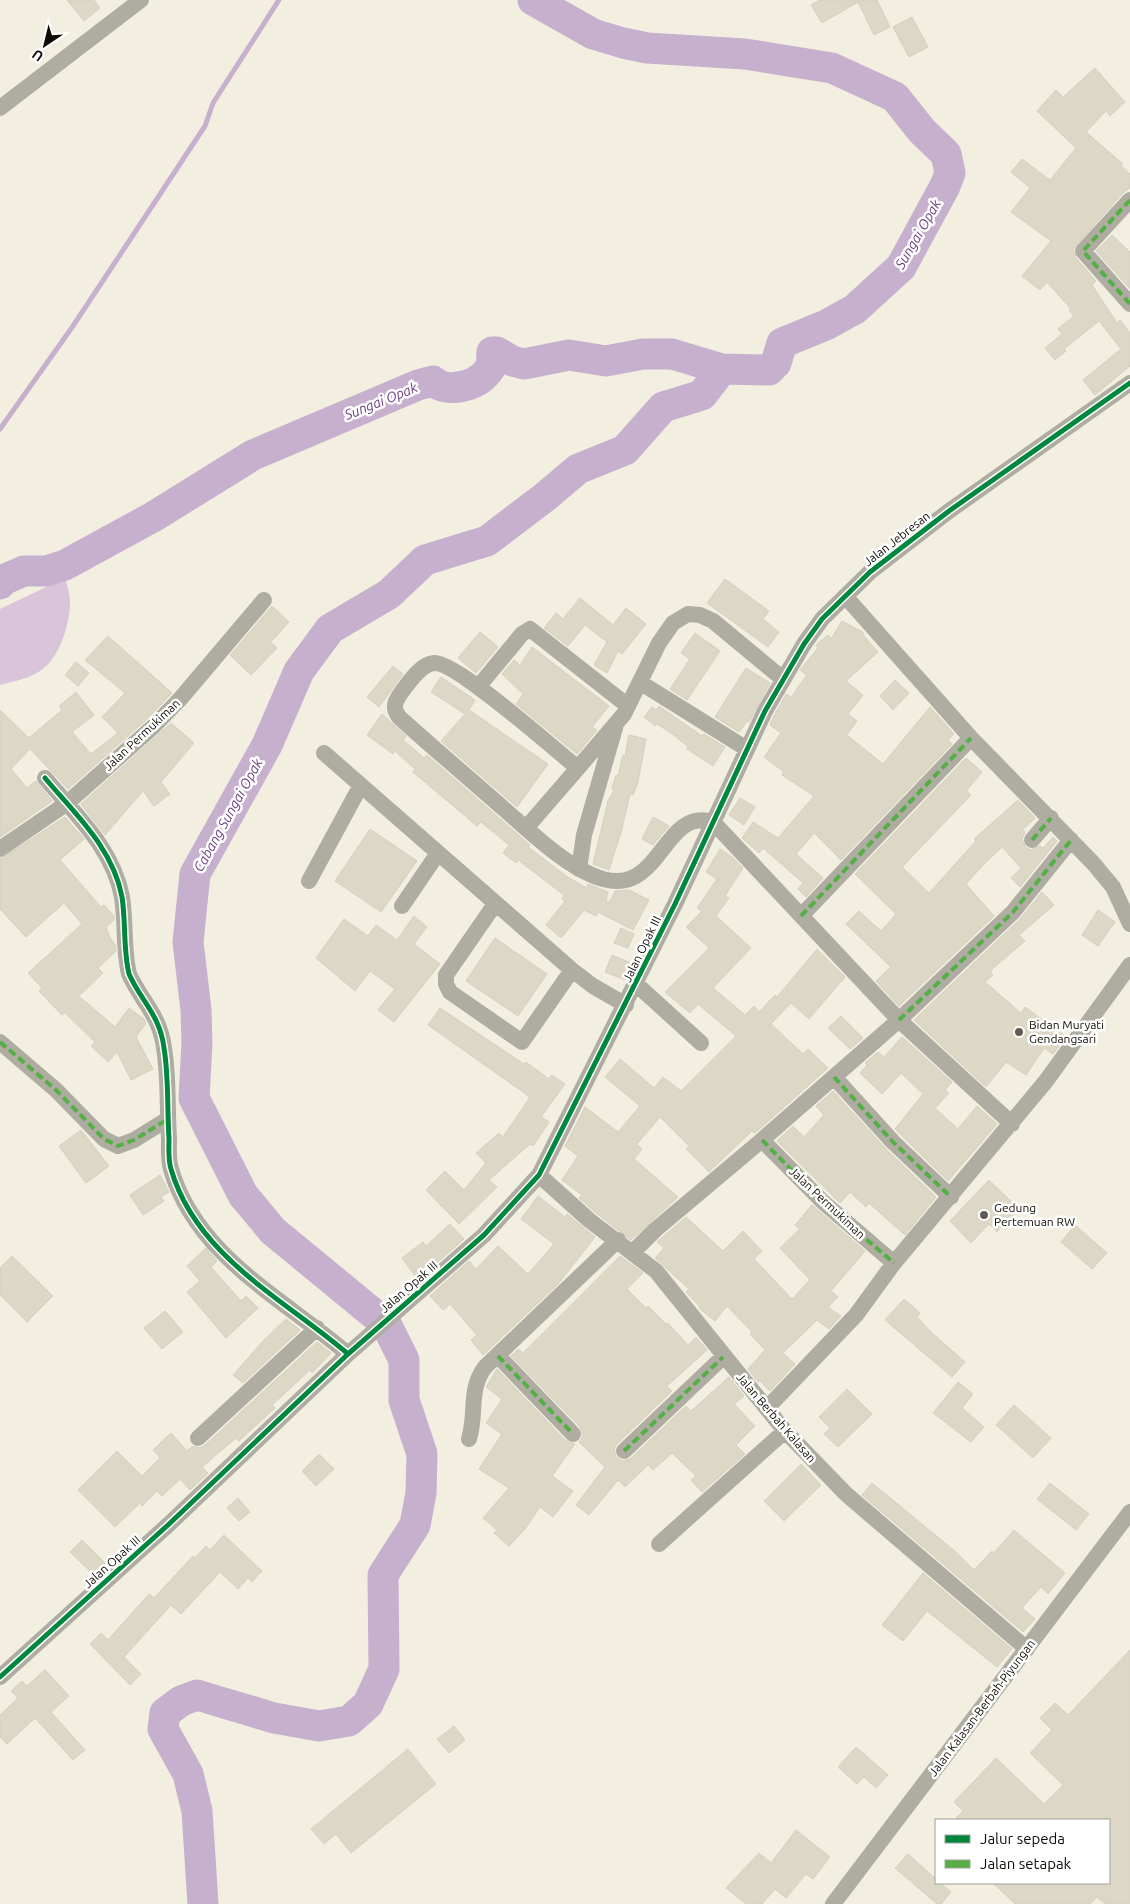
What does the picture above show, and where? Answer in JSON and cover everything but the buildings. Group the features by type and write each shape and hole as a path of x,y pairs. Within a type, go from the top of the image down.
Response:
{"street":[{"path":"0,108 141,0"},
{"path":"1130,200 1083,251 1130,304"},
{"name":"Jalan Jebresan","path":"713,822 746,749 783,679 822,619 870,572 949,511 1130,383"},
{"path":"845,596 971,738 1052,818 1113,887 1130,924"},
{"name":"Jalan Permukiman","path":"0,849 66,804 181,698 264,600"},
{"path":"526,828 616,723 641,683 659,643 673,624 688,614 700,615 713,622 783,679"},
{"path":"478,687 522,634 530,630 536,632 628,706"},
{"path":"578,768 478,687 448,666 433,663 421,670 395,701 395,712 526,828 579,869 611,882 632,878 659,855 683,826 702,819 713,822 899,1020 1012,1124"},
{"path":"641,683 746,749"},
{"path":"579,869 584,835 616,723"},
{"path":"801,916 971,738"},
{"path":"324,753 572,970 626,1005"},
{"path":"45,778 105,851 114,870 122,895 129,974 134,985 151,1008 159,1025 164,1048 170,1167 183,1199 198,1224 254,1282 317,1328 354,1349"},
{"path":"309,881 361,785"},
{"path":"1032,840 1052,818"},
{"name":"Jalan Opak III","path":"0,1677 168,1525 354,1349 484,1235 538,1176 626,1005 713,822"},
{"path":"633,1252 655,1230 762,1140 899,1020 1013,912 1072,840"},
{"path":"402,906 438,853"},
{"path":"495,904 446,975 446,984 450,992 522,1042 572,970"},
{"path":"767,1408 841,1333 894,1263 1052,1074 1130,965"},
{"path":"636,984 701,1043"},
{"path":"0,1042 56,1090 104,1139 118,1146 134,1140 168,1119"},
{"path":"834,1077 893,1142 951,1197"},
{"name":"Jalan Permukiman","path":"762,1140 823,1202 894,1263"},
{"name":"Jalan Berbah Kalasan","path":"538,1176 589,1220 618,1240 656,1271 785,1432 846,1494 1027,1649"},
{"path":"469,1439 474,1423 474,1387 477,1379 498,1356 618,1240"},
{"path":"198,1438 317,1328"},
{"path":"498,1356 573,1434"},
{"path":"624,1451 723,1357"},
{"path":"659,1544 785,1432"},
{"name":"Jalan Kalasan-Berbah-Piyungan","path":"833,1904 1130,1512"}],"shaded area":[{"path":"65,578 70,598 70,610 66,630 53,658 35,674 21,680 0,685 0,609"}],"waterway":[{"path":"0,429 73,326 205,126 213,103 279,0"},
{"name":"Cabang Sungai Opak","path":"0,584 3,580 24,571 46,571 65,565 153,517 253,455 418,385 433,381 439,385 454,388 477,381 490,369 492,352 497,352 512,361 524,364 569,355 606,361 643,354 672,354 722,369 769,370 776,363 782,343 826,325 855,309 901,267 945,186 950,173 946,154 922,131 895,97 832,68 745,54 647,48 623,43 593,34 533,0"},
{"name":"Cabang Sungai Opak","path":"203,1904 197,1811 188,1774 163,1729 165,1713 181,1701 197,1695 274,1718 319,1726 349,1721 368,1704 384,1669 383,1575 415,1525 421,1493 422,1454 404,1400 404,1360 386,1324 273,1231 243,1195 194,1098 197,1043 196,1010 188,942 195,874 267,745 299,671 330,629 389,594 425,560 487,541 578,469 625,450 663,407 702,395 722,369"}],"marked path":[{"path":"1130,200 1083,251 1130,304"},
{"path":"801,916 971,738"},
{"path":"1032,840 1051,818"},
{"path":"899,1020 1013,912 1071,840"},
{"path":"0,1042 56,1090 104,1139 118,1146 134,1140 168,1119"},
{"path":"834,1077 893,1142 951,1197"},
{"path":"762,1140 823,1202 894,1263"},
{"path":"498,1356 573,1434"},
{"path":"624,1451 723,1357"}],"cycle path":[{"path":"0,1677 168,1525 348,1354 484,1235 539,1175 675,904 765,711 804,644 822,619 870,572 949,511 1130,383"},
{"path":"45,778 102,847 117,879 122,897 129,974 159,1026 162,1036 167,1071 169,1162 183,1200 200,1227 245,1274 348,1354"}],"place":[{"name":"Bidan Muryati Gendangsari","path":"1019,1032"},
{"name":"Gedung Pertemuan RW","path":"984,1215"}],"water label":[{"name":"Sungai Opak","path":"918,234"},
{"name":"Sungai Opak","path":"381,401"}]}
